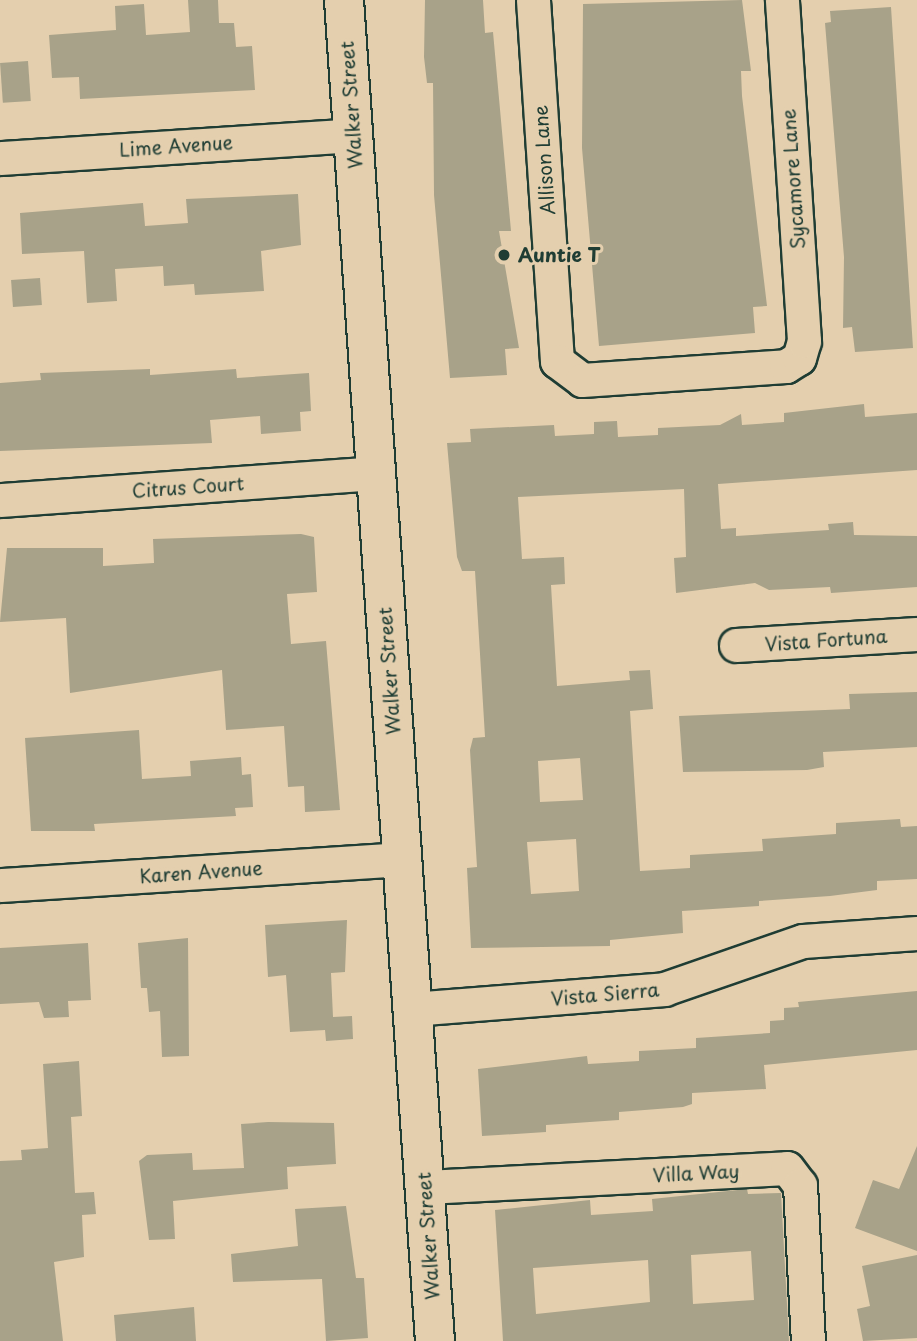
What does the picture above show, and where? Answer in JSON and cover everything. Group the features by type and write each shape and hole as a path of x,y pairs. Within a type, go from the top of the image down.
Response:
{"main road":[{"name":"Walker Street","path":"344,0 435,1341"}],"street":[{"name":"Allison Lane","path":"533,0 557,361 582,380 786,366 799,358"},
{"name":"Sycamore Lane","path":"782,0 804,341 799,358"},
{"name":"Lime Avenue","path":"0,158 353,135"},
{"name":"Citrus Court","path":"0,500 376,473"},
{"name":"Vista Fortuna","path":"736,645 917,634"},
{"name":"Karen Avenue","path":"0,885 402,859"},
{"name":"Vista Sierra","path":"412,1009 664,989 803,941 917,933"},
{"name":"Villa Way","path":"426,1187 787,1168 800,1185 808,1341"}],"building":[{"path":"188,0 218,0 219,23 234,23 236,47 252,46 255,90 80,99 79,77 52,78 49,35 116,30 115,6 144,4 146,35 190,32"},
{"path":"425,0 483,0 485,33 493,32 511,231 499,231 519,348 505,349 507,375 450,378 434,195 433,83 427,83 424,57"},
{"path":"742,0 751,71 741,71 742,96 767,306 753,307 755,333 599,346 582,148 583,4"},
{"path":"891,7 913,348 855,352 852,327 843,328 844,257 825,23 831,22 830,11"},
{"path":"28,61 31,101 3,103 0,63"},
{"path":"298,194 301,245 261,251 264,291 195,295 194,284 164,286 163,266 115,269 117,301 87,303 84,251 22,254 20,213 143,203 145,226 188,223 186,199"},
{"path":"40,278 42,305 13,307 11,280"},
{"path":"150,369 150,375 236,369 237,378 309,373 311,411 300,412 301,431 261,434 260,416 210,420 212,443 0,451 0,383 41,380 40,373"},
{"path":"864,404 865,417 917,413 917,470 718,484 721,529 736,528 736,536 829,530 828,524 853,522 854,535 917,536 917,587 831,593 830,587 769,590 755,583 676,593 674,558 686,557 684,489 518,497 522,559 564,557 565,584 551,585 557,686 630,680 629,671 650,670 653,709 630,711 640,871 690,868 690,855 763,851 762,839 836,834 836,823 900,819 901,827 917,826 917,879 877,881 877,890 759,901 759,906 682,911 683,933 610,940 610,946 471,948 467,868 477,867 470,750 473,738 485,737 475,571 462,571 457,557 447,443 471,442 470,429 554,425 555,436 594,434 594,422 617,421 618,437 658,435 658,428 720,425 741,414 742,425 784,422 784,413","holes":["580,758 583,800 540,802 538,761","576,839 579,891 531,894 527,842"]},
{"path":"301,534 314,537 317,592 287,594 291,644 326,641 340,810 305,812 304,786 288,787 284,726 226,730 222,670 70,693 66,618 0,622 7,548 103,548 103,566 154,563 153,539"},
{"path":"917,692 917,747 823,752 824,767 807,770 683,772 679,716 850,709 849,694"},
{"path":"139,730 142,779 191,776 190,761 241,757 242,775 251,774 253,807 235,808 236,816 94,824 95,831 31,831 25,738"},
{"path":"347,920 345,972 331,973 333,1017 352,1016 353,1039 326,1041 325,1030 290,1032 286,975 268,977 265,925"},
{"path":"188,938 189,1056 162,1057 160,1011 149,1012 147,988 141,988 138,943"},
{"path":"88,943 91,1000 68,1001 69,1017 44,1018 39,1002 0,1004 0,948"},
{"path":"917,991 917,1050 764,1065 766,1089 692,1093 692,1104 683,1107 619,1112 619,1120 546,1125 546,1132 482,1136 478,1069 587,1056 588,1064 639,1061 639,1051 696,1048 696,1038 770,1033 770,1021 784,1020 784,1008 799,1007 798,1002"},
{"path":"79,1061 82,1116 71,1117 75,1193 94,1192 96,1214 82,1215 84,1257 54,1262 63,1341 0,1341 0,1161 22,1160 21,1150 48,1148 43,1064"},
{"path":"334,1123 336,1164 287,1167 288,1189 173,1201 175,1239 149,1240 139,1161 147,1155 192,1153 193,1170 244,1168 241,1124"},
{"path":"917,1146 917,1251 855,1228 873,1180 899,1189"},
{"path":"747,1189 748,1194 781,1193 789,1341 503,1341 495,1210 590,1200 591,1215 653,1211 652,1199","holes":["751,1251 754,1300 693,1304 691,1255","648,1260 650,1302 536,1314 533,1268"]},
{"path":"346,1206 356,1278 364,1278 368,1338 326,1341 322,1279 233,1282 231,1254 298,1246 295,1209"},
{"path":"917,1255 917,1338 863,1341 857,1309 870,1306 862,1266"},
{"path":"194,1307 196,1341 116,1341 114,1315"}],"place":[{"name":"Auntie T","path":"504,255"}]}
